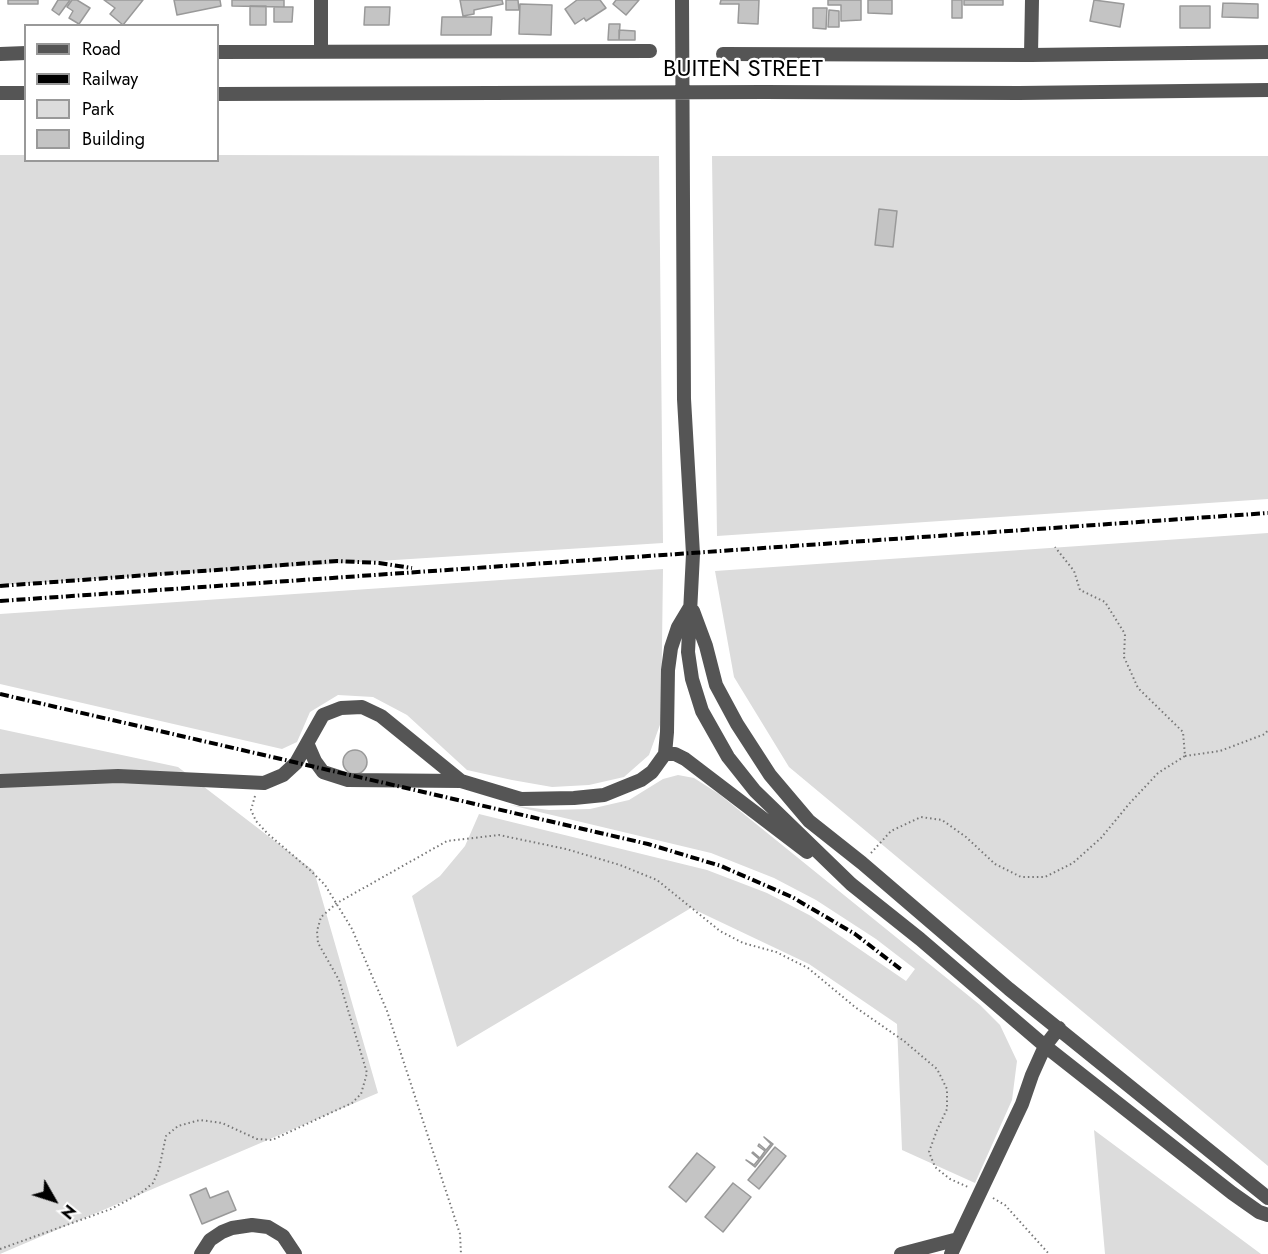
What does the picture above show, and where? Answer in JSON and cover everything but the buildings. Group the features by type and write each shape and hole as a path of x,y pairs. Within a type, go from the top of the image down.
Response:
{"street":[{"path":"321,0 321,51"},
{"path":"682,0 684,399 693,554 688,652 702,711 728,757 755,791 851,884 920,939 1045,1046 1232,1193 1259,1212 1268,1215"},
{"path":"1031,55 1032,0"},
{"name":"BUITEN STREET","path":"219,52 650,51"},
{"name":"BUITEN STREET","path":"723,54 1031,55 1268,52"},
{"path":"0,54 24,53"},
{"name":"BUITEN STREET","path":"219,94 1019,93 1268,90"},
{"path":"0,93 24,93"},
{"path":"308,745 323,772 348,780 461,781 521,799 604,795 641,780 652,772 665,754 671,648 678,627 691,606"},
{"path":"691,606 706,646 716,685 755,754 809,821 862,863 1009,989 1268,1198"},
{"path":"0,781 118,776 264,783 283,776 296,763 308,745 314,728 323,716 341,708 362,707 389,721 461,781"},
{"path":"665,754 675,754 685,759 920,939"},
{"path":"951,1254 1022,1104 1045,1046 1059,1028"},
{"path":"201,1254 210,1240 222,1232 231,1228 252,1225 268,1227 283,1236 295,1254"},
{"path":"901,1254 958,1239"}],"path":[{"path":"1055,547 1074,570 1080,590 1105,602 1125,634 1124,657 1138,688 1183,732 1185,756"},
{"path":"862,863 891,831 921,816 942,820 966,837 995,864 1021,877 1046,877 1073,863 1101,838 1158,773 1185,756 1220,752 1265,734 1268,730"},
{"path":"264,783 255,795 251,810 256,821 326,885 352,929 387,1011 460,1234 461,1254"},
{"path":"0,1249 111,1209 141,1193 153,1183 166,1136 178,1126 200,1120 222,1123 257,1139 272,1140 352,1103 360,1094 367,1072 339,980 318,943 317,931 321,917 337,903 447,840 499,835 587,855 657,880 720,931 743,943 776,952 808,968 855,1007 904,1041 937,1069 947,1089 947,1109 929,1152 935,1167 950,1179 1005,1205 1049,1254"}],"green space":[{"path":"0,155 24,155 24,162 219,162 219,155 659,156 663,543 0,585"},
{"path":"712,156 1268,156 1268,499 717,536"},
{"path":"1268,533 1268,1166 789,767 734,677 715,571"},
{"path":"663,569 661,722 649,755 624,777 589,785 552,787 467,770 407,715 373,697 338,695 310,712 297,742 282,749 0,684 0,614"},
{"path":"0,729 178,767 314,871 378,1093 0,1254"},
{"path":"678,775 694,778 719,794 980,1005 1000,1025 1017,1061 1012,1100 975,1183 902,1150 897,1024 809,964 691,908 457,1047 412,896 440,876 465,846 479,814 707,870 767,893 811,916 906,981 915,969 876,939 816,900 774,878 711,853 510,805 549,810 590,809 629,800 663,779"},
{"path":"1094,1130 1261,1254 1105,1254"}],"railway":[{"path":"0,601 1268,513"},
{"path":"0,586 337,561 379,563 412,568"},
{"path":"0,694 648,844 721,866 792,897 855,934 903,971"}]}
